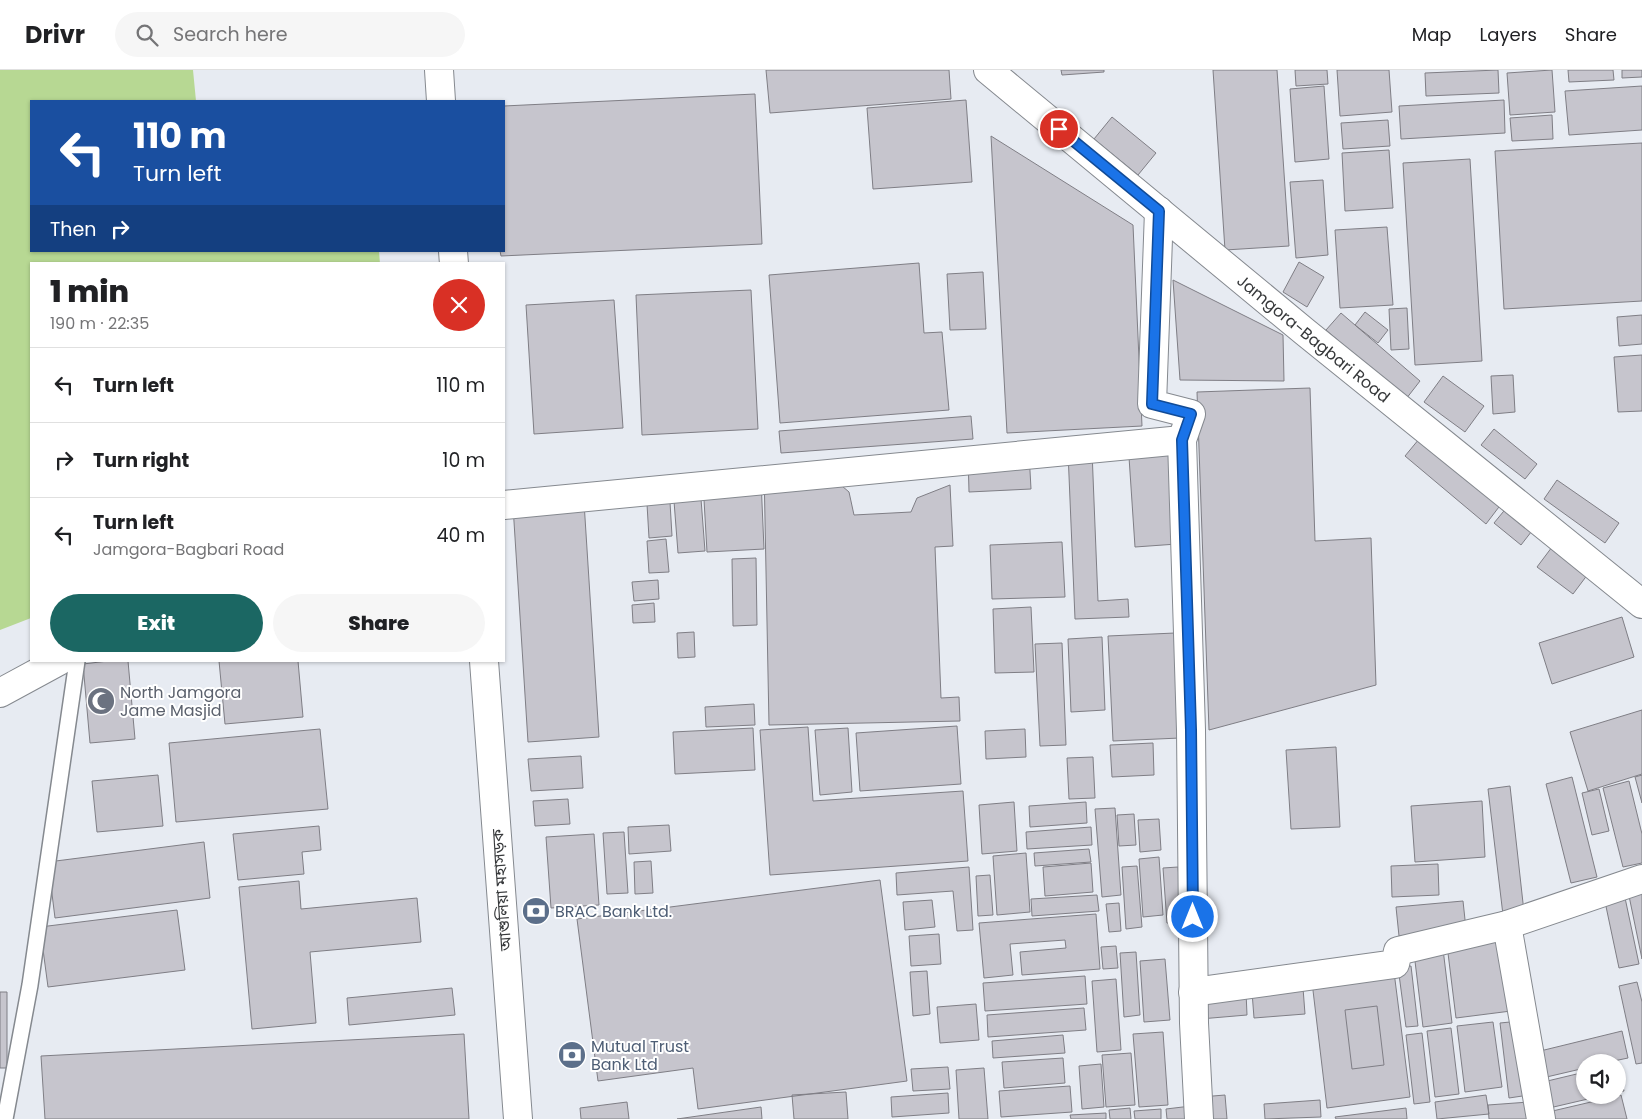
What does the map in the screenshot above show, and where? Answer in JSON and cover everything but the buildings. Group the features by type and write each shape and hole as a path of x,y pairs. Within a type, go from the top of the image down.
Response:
{"main road":[{"path":"439,70 441,100"},
{"name":"Jamgora-Bagbari Road","path":"988,70 1642,604"},
{"path":"1159,211 1152,404 1191,414 1182,440 1191,730 1194,992 1199,1119"},
{"path":"505,505 1182,440"},
{"path":"0,693 57,662"},
{"name":"আশুলিয়া মহাসড়ক","path":"484,662 518,1119"},
{"path":"1194,992 1395,964 1398,951 1507,925 1642,879"},
{"path":"1507,925 1541,1119"}],"lane":[{"path":"5,1119 30,986 78,662"}],"green space":[{"path":"0,70 193,70 196,100 30,100 30,252 379,252 380,262 30,262 30,618 0,630"}],"place":[{"name":"North Jamgora Jame Masjid","path":"101,701"},
{"name":"BRAC Bank Ltd.","path":"536,911"},
{"name":"Mutual Trust Bank Ltd","path":"572,1055"}],"route":[{"path":"1059,129 1159,211 1152,404 1191,414 1182,440 1191,730 1193,917"}]}
